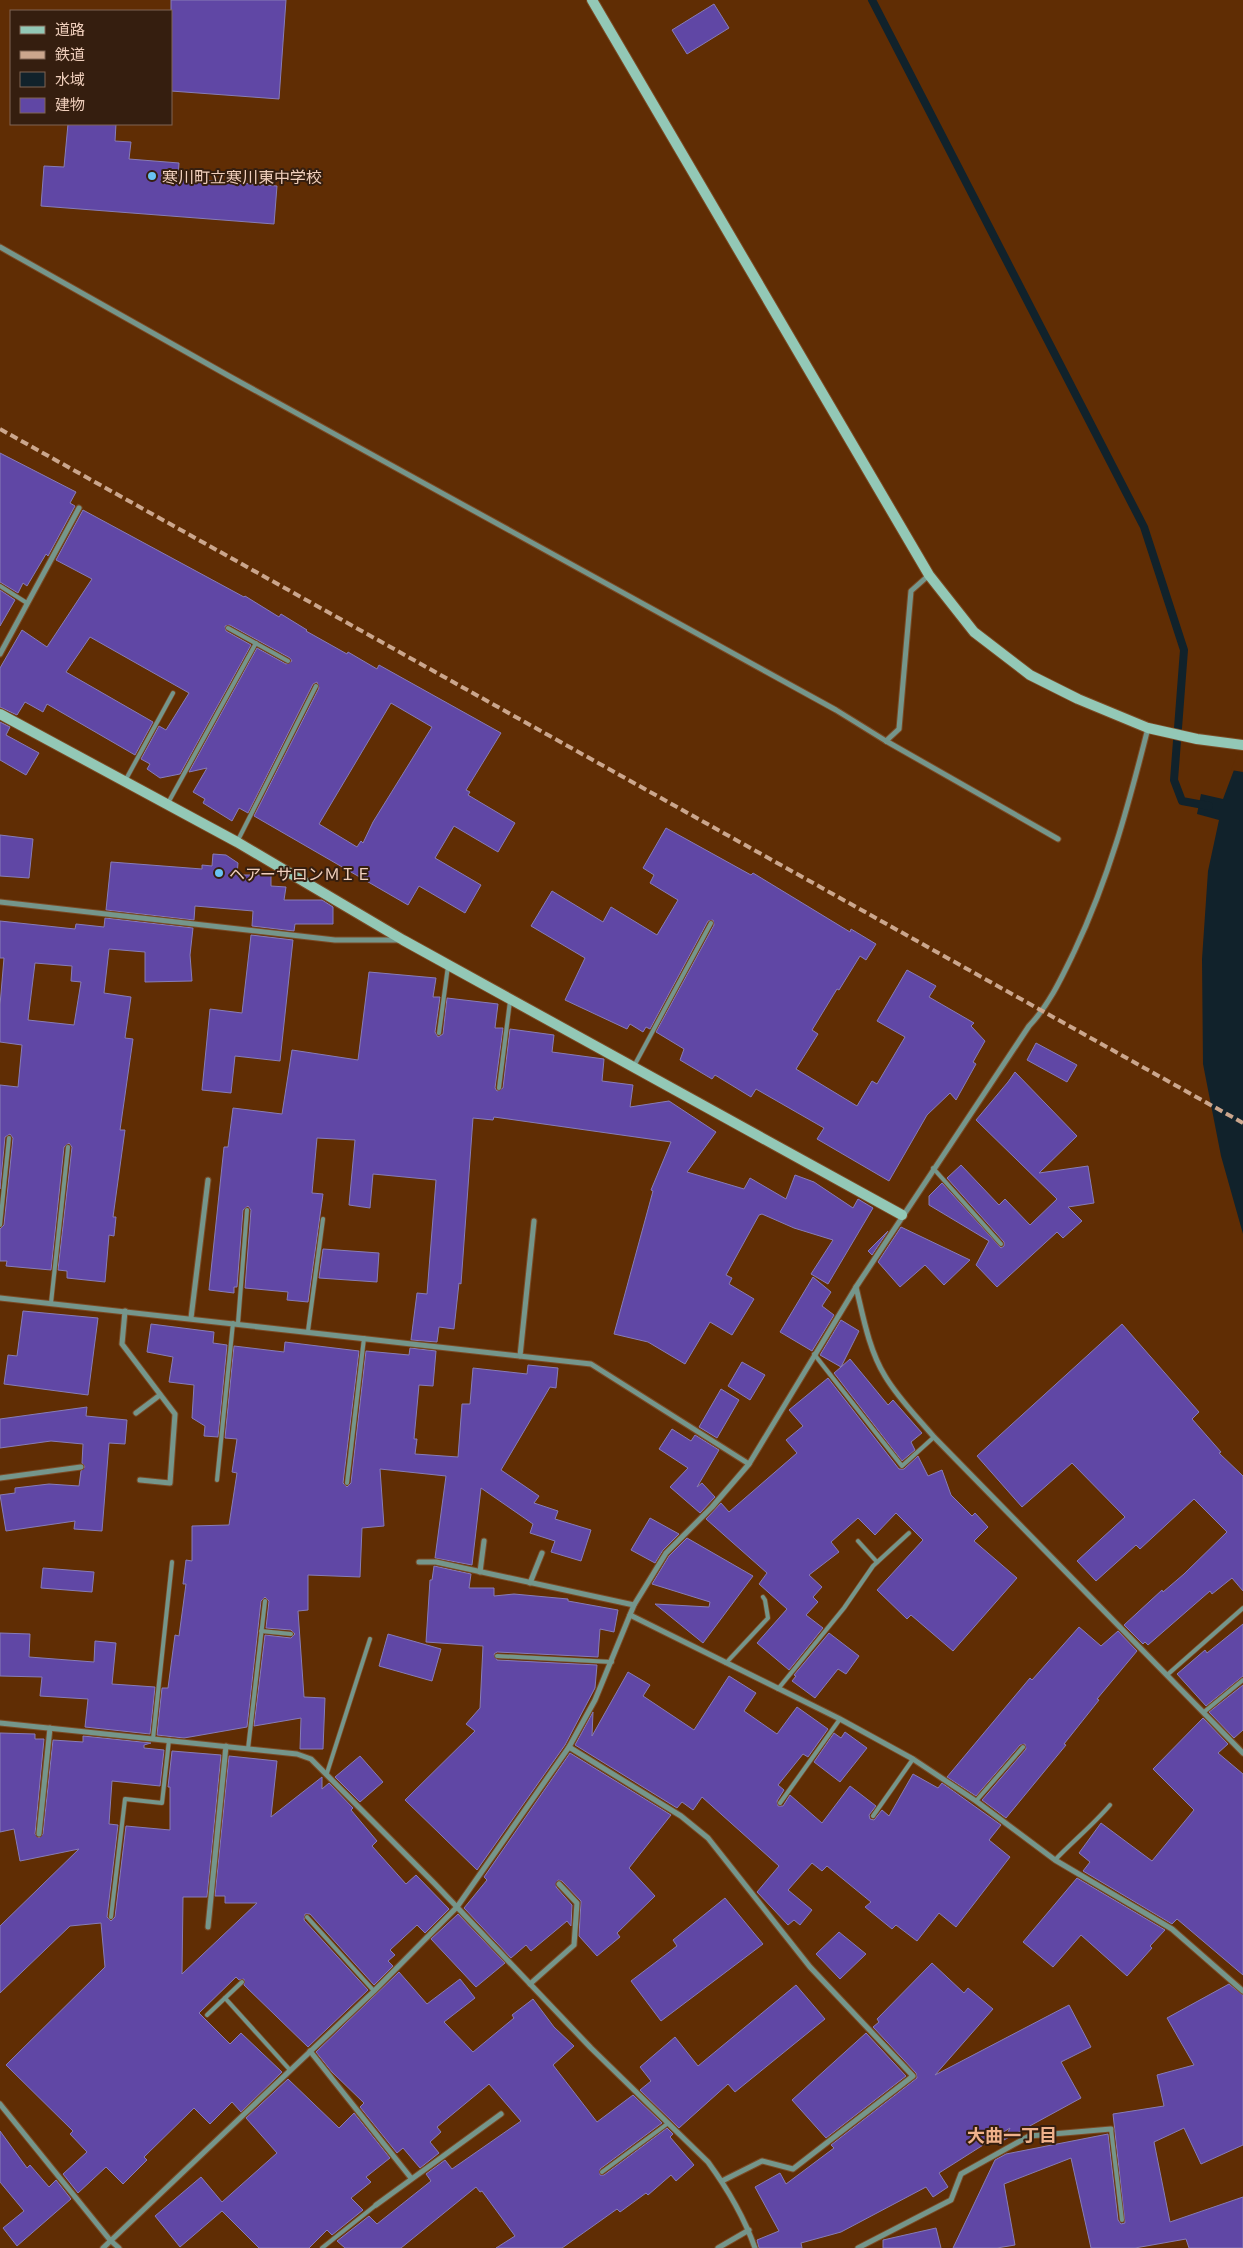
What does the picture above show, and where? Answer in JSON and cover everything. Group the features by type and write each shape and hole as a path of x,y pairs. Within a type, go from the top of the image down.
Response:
{"street":[{"path":"592,0 930,575 974,632 1030,675 1078,699 1148,728 1197,739 1243,745"},
{"path":"0,247 229,376 819,701 886,742 1058,839"},
{"path":"0,654 79,508"},
{"path":"886,742 899,729 911,591 930,575"},
{"path":"0,714 237,842 403,940 902,1215"},
{"path":"103,2248 374,1991 458,1908 569,1747 596,1700 634,1605 666,1553 712,1507 749,1464 814,1354 902,1215 1029,1026 1043,1011 1065,972 1096,906 1125,820 1148,728"},
{"path":"0,902 335,940 403,940"},
{"path":"191,1318 208,1180"},
{"path":"520,1356 534,1220"},
{"path":"856,1287 871,1343 884,1375 897,1394 934,1436 1243,1754"},
{"path":"0,1298 591,1364 749,1464"},
{"path":"125,1311 122,1344 175,1414 170,1483 140,1480"},
{"path":"136,1412 160,1395"},
{"path":"0,1478 81,1467"},
{"path":"480,1572 484,1541"},
{"path":"530,1582 542,1553"},
{"path":"419,1562 436,1562 634,1605"},
{"path":"630,1615 840,1719 913,1759 976,1801 1055,1860 1172,1929 1243,1992"},
{"path":"0,1723 297,1754 311,1759 667,2124 708,2162 722,2181 749,2230 755,2248"},
{"path":"39,1834 50,1728"},
{"path":"208,1926 226,1746"},
{"path":"569,1747 681,1816 708,1838 810,1967 913,2076 793,2169 762,2161 722,2181"},
{"path":"530,1984 574,1945 577,1903 559,1884"},
{"path":"310,2051 411,2178"},
{"path":"0,2104 110,2240 119,2248"},
{"path":"376,2205 501,2114"},
{"path":"858,2248 951,2200 961,2174 1029,2136 1111,2129"},
{"path":"718,2248 749,2230"}],"lane":[{"path":"0,586 27,603"},
{"path":"228,628 288,661"},
{"path":"168,805 256,643"},
{"path":"237,842 316,686"},
{"path":"125,781 173,693"},
{"path":"633,1067 711,923"},
{"path":"439,1033 448,965"},
{"path":"499,1088 510,1000"},
{"path":"0,1225 9,1138"},
{"path":"52,1303 68,1147"},
{"path":"933,1168 1002,1244"},
{"path":"217,1480 236,1323 247,1210"},
{"path":"308,1331 323,1219"},
{"path":"347,1483 364,1338"},
{"path":"814,1354 902,1466 934,1436"},
{"path":"778,1689 844,1608 877,1562 909,1532"},
{"path":"858,1541 877,1562"},
{"path":"153,1739 172,1562"},
{"path":"726,1663 768,1618 763,1597"},
{"path":"248,1749 265,1601"},
{"path":"1167,1675 1243,1608"},
{"path":"262,1632 291,1634"},
{"path":"327,1774 370,1639"},
{"path":"497,1656 612,1662"},
{"path":"1204,1712 1243,1680"},
{"path":"780,1802 840,1719"},
{"path":"112,1917 125,1800 162,1803 169,1740"},
{"path":"976,1801 1023,1747"},
{"path":"873,1816 913,1759"},
{"path":"1055,1860 1110,1805"},
{"path":"307,1917 374,1991"},
{"path":"207,2015 242,1982"},
{"path":"225,1998 290,2070"},
{"path":"602,2172 667,2124"},
{"path":"1111,2129 1122,2220"},
{"path":"322,2248 376,2205"}],"water":[{"path":"1243,746 1243,1234 1221,1156 1203,1064 1202,959 1208,871 1219,820 1197,814 1201,794 1223,799"}],"pier":[{"path":"1243,744 1243,772 1231,770 1241,745"}],"building":[{"path":"171,0 286,0 279,99 172,91"},
{"path":"714,4 729,28 687,54 672,30"},
{"path":"68,125 116,125 115,141 131,142 129,159 179,163 178,178 277,186 274,224 41,206 44,166 64,167"},
{"path":"0,453 76,492 70,503 75,506 48,556 46,554 27,586 23,583 18,593 0,582"},
{"path":"83,510 245,596 279,617 281,614 306,631 347,654 348,652 377,669 379,665 501,733 466,790 470,792 468,795 515,823 498,852 454,826 435,858 481,885 465,913 419,886 408,905 254,816 319,688 317,682 313,684 248,813 239,808 232,821 203,803 205,799 193,792 207,768 189,772 257,648 286,664 292,661 290,658 230,625 225,626 226,631 251,645 180,774 160,778 147,769 150,764 141,759 159,726 166,730 189,693 90,637 66,672 153,722 135,755 47,704 43,712 25,702 17,715 0,707 0,668 22,630 47,647 92,579 56,560","holes":["391,703 432,727 373,822 363,843 361,841 357,847 319,824"]},
{"path":"0,590 15,600 0,626"},
{"path":"0,722 10,727 6,735 39,753 26,775 0,760"},
{"path":"666,828 751,875 753,873 850,932 851,929 876,944 866,960 860,956 839,990 837,989 812,1030 818,1034 796,1069 857,1106 872,1081 877,1084 905,1037 877,1021 907,970 936,986 929,997 974,1023 971,1026 985,1041 973,1062 976,1064 956,1100 950,1093 927,1115 889,1181 817,1139 824,1128 756,1089 751,1097 715,1075 712,1079 680,1060 684,1049 656,1032 714,925 713,920 708,921 650,1029 646,1027 643,1032 630,1024 627,1029 565,1000 585,958 531,926 552,891 603,922 611,907 657,935 678,900 650,883 654,875 643,868"},
{"path":"0,835 33,839 29,878 0,876"},
{"path":"213,854 226,855 238,863 237,875 271,875 271,886 286,887 284,900 322,900 333,907 333,924 295,924 294,931 252,926 253,911 195,906 194,920 106,910 111,862 202,869 202,865 212,866"},
{"path":"105,918 193,928 190,955 192,981 145,982 145,952 109,949 104,993 131,997 125,1038 133,1039 120,1130 125,1130 113,1217 116,1217 114,1236 109,1235 105,1282 67,1278 67,1271 58,1270 72,1147 69,1143 64,1147 51,1270 6,1266 7,1261 0,1261 0,1229 4,1225 13,1138 10,1134 5,1137 0,1189 0,1085 18,1087 22,1045 0,1042 0,1005 4,958 0,958 0,921 75,929 76,924 104,927","holes":["35,963 72,966 71,981 81,982 74,1025 28,1020"]},
{"path":"251,935 293,940 280,1061 235,1056 231,1093 202,1090 210,1009 242,1013"},
{"path":"369,972 436,978 433,997 440,997 435,1032 438,1037 443,1034 447,998 498,1004 495,1028 503,1028 495,1088 497,1091 503,1088 510,1029 554,1035 552,1052 604,1059 602,1081 633,1085 630,1107 669,1101 716,1132 687,1172 744,1189 750,1178 786,1199 795,1175 814,1182 853,1208 858,1199 873,1208 828,1284 811,1274 833,1240 794,1228 762,1214 759,1215 726,1275 732,1278 729,1284 754,1299 732,1335 710,1322 685,1364 648,1342 614,1334 653,1191 651,1190 671,1142 494,1117 493,1120 473,1118 461,1284 459,1283 454,1329 439,1327 437,1342 411,1340 417,1293 427,1294 436,1180 373,1174 370,1208 349,1205 355,1140 317,1138 312,1193 323,1194 308,1302 287,1300 288,1292 245,1288 251,1210 248,1206 243,1210 237,1287 234,1287 234,1293 209,1290 224,1147 228,1147 233,1108 282,1114 292,1050 358,1060"},
{"path":"1036,1043 1077,1065 1067,1082 1027,1060"},
{"path":"1015,1072 1077,1136 1039,1173 1088,1166 1094,1203 1068,1207 1082,1221 1063,1238 1057,1232 997,1287 976,1265 989,1241 929,1205 929,1196 942,1183 1001,1248 1004,1246 1004,1242 947,1178 961,1165 999,1205 1005,1199 1030,1225 1057,1199 976,1120"},
{"path":"901,1227 970,1260 944,1285 925,1265 900,1287 878,1262"},
{"path":"888,1231 872,1255 868,1251"},
{"path":"323,1249 379,1253 377,1282 319,1278"},
{"path":"813,1277 831,1292 822,1306 834,1315 812,1351 780,1332"},
{"path":"23,1311 98,1318 88,1395 4,1384 8,1355 17,1356"},
{"path":"841,1320 859,1331 841,1367 820,1355"},
{"path":"151,1324 214,1332 213,1343 227,1345 218,1437 204,1436 205,1426 192,1418 194,1385 169,1382 173,1357 147,1352"},
{"path":"1122,1324 1199,1412 1192,1419 1221,1452 1219,1453 1243,1476 1243,1591 1232,1578 1212,1594 1210,1591 1148,1645 1145,1642 1143,1644 1124,1625 1162,1590 1163,1592 1184,1574 1227,1532 1194,1499 1140,1549 1136,1545 1096,1581 1077,1561 1125,1517 1072,1463 1022,1507 977,1456"},
{"path":"285,1342 359,1351 343,1483 347,1487 351,1483 366,1351 409,1355 410,1348 436,1351 433,1386 419,1385 414,1439 417,1439 415,1454 458,1457 462,1404 470,1404 473,1368 527,1374 528,1365 558,1368 556,1388 550,1387 501,1470 539,1496 534,1503 558,1511 555,1519 591,1530 581,1561 551,1552 555,1541 530,1533 533,1524 481,1488 472,1565 435,1558 446,1476 380,1469 384,1526 362,1528 360,1577 308,1575 308,1610 298,1611 304,1697 325,1698 323,1749 300,1749 301,1718 254,1726 265,1635 291,1638 295,1634 291,1630 266,1628 269,1601 265,1597 261,1601 247,1727 184,1738 157,1735 162,1688 168,1688 175,1635 179,1636 186,1584 183,1584 186,1560 192,1561 192,1526 229,1525 237,1473 232,1472 237,1439 225,1438 234,1346 284,1352"},
{"path":"850,1359 888,1405 893,1400 922,1433 911,1442 915,1450 902,1461 834,1373"},
{"path":"742,1362 765,1375 750,1400 728,1386"},
{"path":"828,1378 899,1469 904,1469 918,1456 928,1476 942,1470 951,1495 972,1516 975,1513 988,1527 974,1541 1017,1578 953,1651 911,1615 907,1619 877,1590 923,1540 896,1513 875,1535 858,1518 831,1542 839,1552 809,1575 822,1587 813,1597 818,1602 806,1615 823,1628 789,1670 757,1643 787,1609 759,1584 767,1573 706,1519 721,1503 729,1512 797,1453 786,1440 803,1426 789,1410"},
{"path":"721,1389 739,1400 717,1438 699,1427"},
{"path":"87,1407 86,1416 127,1420 125,1444 109,1443 102,1531 74,1529 75,1521 6,1531 0,1495 15,1493 15,1488 49,1484 79,1486 81,1471 85,1467 82,1463 83,1444 51,1441 0,1448 0,1419"},
{"path":"672,1429 691,1441 695,1435 719,1450 697,1487 702,1483 715,1497 700,1513 670,1487 688,1468 659,1449"},
{"path":"650,1518 679,1534 663,1550 655,1563 631,1550"},
{"path":"687,1538 753,1576 703,1643 655,1604 709,1607 710,1602 652,1584 669,1556"},
{"path":"434,1566 471,1574 469,1588 494,1588 494,1596 514,1594 568,1599 568,1601 618,1610 614,1632 600,1629 598,1657 497,1652 494,1654 497,1660 597,1665 595,1688 565,1745 477,1870 405,1800 475,1731 466,1724 480,1708 483,1646 426,1642 430,1580 432,1580"},
{"path":"43,1568 94,1572 92,1592 41,1588"},
{"path":"1243,1624 1243,1676 1206,1706 1177,1674 1205,1650 1207,1653"},
{"path":"1079,1627 1101,1646 1118,1631 1137,1651 1097,1699 1099,1700 1064,1744 1066,1745 1006,1818 982,1800 1026,1749 1025,1744 1020,1745 976,1796 947,1777 1030,1678 1032,1680"},
{"path":"0,1633 30,1634 29,1657 94,1662 95,1641 116,1643 112,1684 155,1687 150,1734 85,1727 88,1699 40,1696 42,1677 0,1676"},
{"path":"829,1633 859,1656 846,1674 838,1669 815,1698 792,1681 796,1676 794,1675"},
{"path":"388,1634 441,1649 432,1681 379,1666"},
{"path":"628,1672 650,1685 643,1696 694,1730 729,1676 756,1693 744,1711 777,1734 797,1707 828,1729 808,1757 803,1754 778,1785 784,1790 777,1801 778,1806 783,1806 790,1795 822,1823 850,1786 876,1806 869,1815 870,1819 874,1820 882,1810 889,1816 913,1774 938,1788 942,1783 1001,1825 989,1840 1010,1857 956,1927 939,1913 917,1941 896,1925 892,1929 865,1907 871,1902 827,1866 822,1871 812,1863 788,1890 812,1910 800,1925 794,1920 788,1925 757,1892 779,1866 702,1797 693,1810 682,1802 677,1808 575,1745 593,1712 592,1736"},
{"path":"1243,1685 1243,1730 1234,1738 1209,1712"},
{"path":"1203,1718 1228,1744 1218,1753 1243,1774 1243,1975 1177,1919 1172,1924 1083,1871 1090,1862 1079,1853 1101,1823 1152,1861 1194,1810 1153,1769"},
{"path":"845,1732 867,1748 840,1782 814,1762 834,1733 841,1738"},
{"path":"0,1733 35,1734 35,1739 44,1739 35,1834 39,1838 43,1834 53,1740 83,1742 83,1736 151,1743 144,1745 144,1748 164,1750 160,1786 112,1781 109,1824 118,1825 107,1917 111,1921 115,1917 126,1826 170,1830 170,1787 168,1787 172,1751 221,1755 207,1897 183,1897 182,1974 257,1903 225,1903 225,1896 215,1896 229,1756 277,1761 271,1817 322,1777 322,1789 329,1783 353,1808 351,1810 377,1841 372,1846 406,1884 416,1875 449,1909 425,1933 417,1925 390,1950 395,1955 388,1961 393,1966 374,1985 310,1914 305,1914 304,1920 368,1990 308,2047 244,1985 244,1979 239,1980 236,1977 199,2013 230,2044 241,2033 282,2072 241,2112 232,2102 210,2124 194,2108 144,2157 147,2160 123,2184 106,2167 78,2193 63,2174 87,2152 70,2134 73,2131 6,2065 105,1967 101,1923 70,1926 0,1993 0,1926 79,1849 20,1861 14,1829 0,1832"},
{"path":"570,1753 671,1815 629,1868 655,1896 617,1933 620,1937 597,1956 579,1936 581,1901 562,1881 558,1880 556,1887 572,1905 571,1926 567,1921 531,1951 526,1945 511,1958 464,1908 487,1880 484,1877"},
{"path":"360,1756 383,1782 360,1802 335,1777"},
{"path":"1077,1878 1165,1930 1127,1976 1081,1935 1053,1967 1023,1942"},
{"path":"725,1898 763,1944 661,2021 631,1981 677,1946 673,1940"},
{"path":"458,1914 505,1963 476,1987 431,1939"},
{"path":"839,1932 866,1954 840,1979 816,1954"},
{"path":"932,1963 964,1993 968,1988 993,2009 935,2075 1069,2005 1091,2047 1061,2062 1081,2098 1004,2140 1010,2128 939,2173 948,2187 933,2197 926,2187 841,2232 801,2243 802,2248 759,2248 757,2240 779,2231 755,2187 780,2173 786,2184 834,2148 831,2145 917,2078 916,2073 873,2027 879,2022 877,2019"},
{"path":"399,1972 427,2004 460,1979 475,1998 444,2022 473,2052 514,2018 512,2015 533,1999 554,2027 574,2046 553,2065 597,2122 633,2095 662,2123 600,2169 600,2175 604,2175 667,2128 673,2134 670,2137 694,2165 676,2181 671,2175 648,2195 646,2193 620,2212 617,2209 562,2248 496,2248 515,2236 482,2191 480,2192 476,2187 401,2248 345,2248 337,2241 369,2216 377,2224 431,2181 426,2174 445,2160 452,2169 521,2121 489,2084 437,2127 441,2132 430,2142 439,2153 420,2168 403,2148 397,2153 360,2107 364,2103 332,2072 316,2052"},
{"path":"1229,1984 1243,1995 1243,2145 1201,2164 1184,2128 1154,2142 1170,2222 1243,2197 1243,2248 1189,2248 1186,2239 1135,2248 1091,2248 1071,2158 1004,2184 1015,2245 997,2248 953,2248 995,2160 1006,2154 1108,2134 1118,2220 1121,2224 1125,2223 1113,2114 1164,2106 1157,2075 1194,2065 1167,2018"},
{"path":"796,1985 825,2019 735,2092 728,2084 679,2128 640,2090 651,2081 640,2067 675,2037 698,2066"},
{"path":"866,2033 906,2076 826,2138 792,2100"},
{"path":"288,2079 339,2128 354,2113 390,2158 366,2177 371,2182 351,2198 363,2210 332,2235 327,2230 309,2248 259,2248 222,2211 180,2247 155,2216 201,2177 222,2202 277,2153 246,2118"},
{"path":"0,2131 27,2168 30,2165 49,2187 56,2180 71,2199 17,2246 3,2228 24,2211 0,2182"},
{"path":"936,2228 941,2248 883,2248 883,2240"}],"waterway":[{"path":"872,0 1144,527 1184,650 1174,780 1182,801 1209,806"}],"railway":[{"path":"0,429 1243,1123"}],"place":[{"name":"寒川町立寒川東中学校","path":"152,176"},
{"name":"ヘアーサロンＭＩＥ","path":"219,873"}],"district":[{"name":"大曲一丁目","path":"1012,2135"}]}
